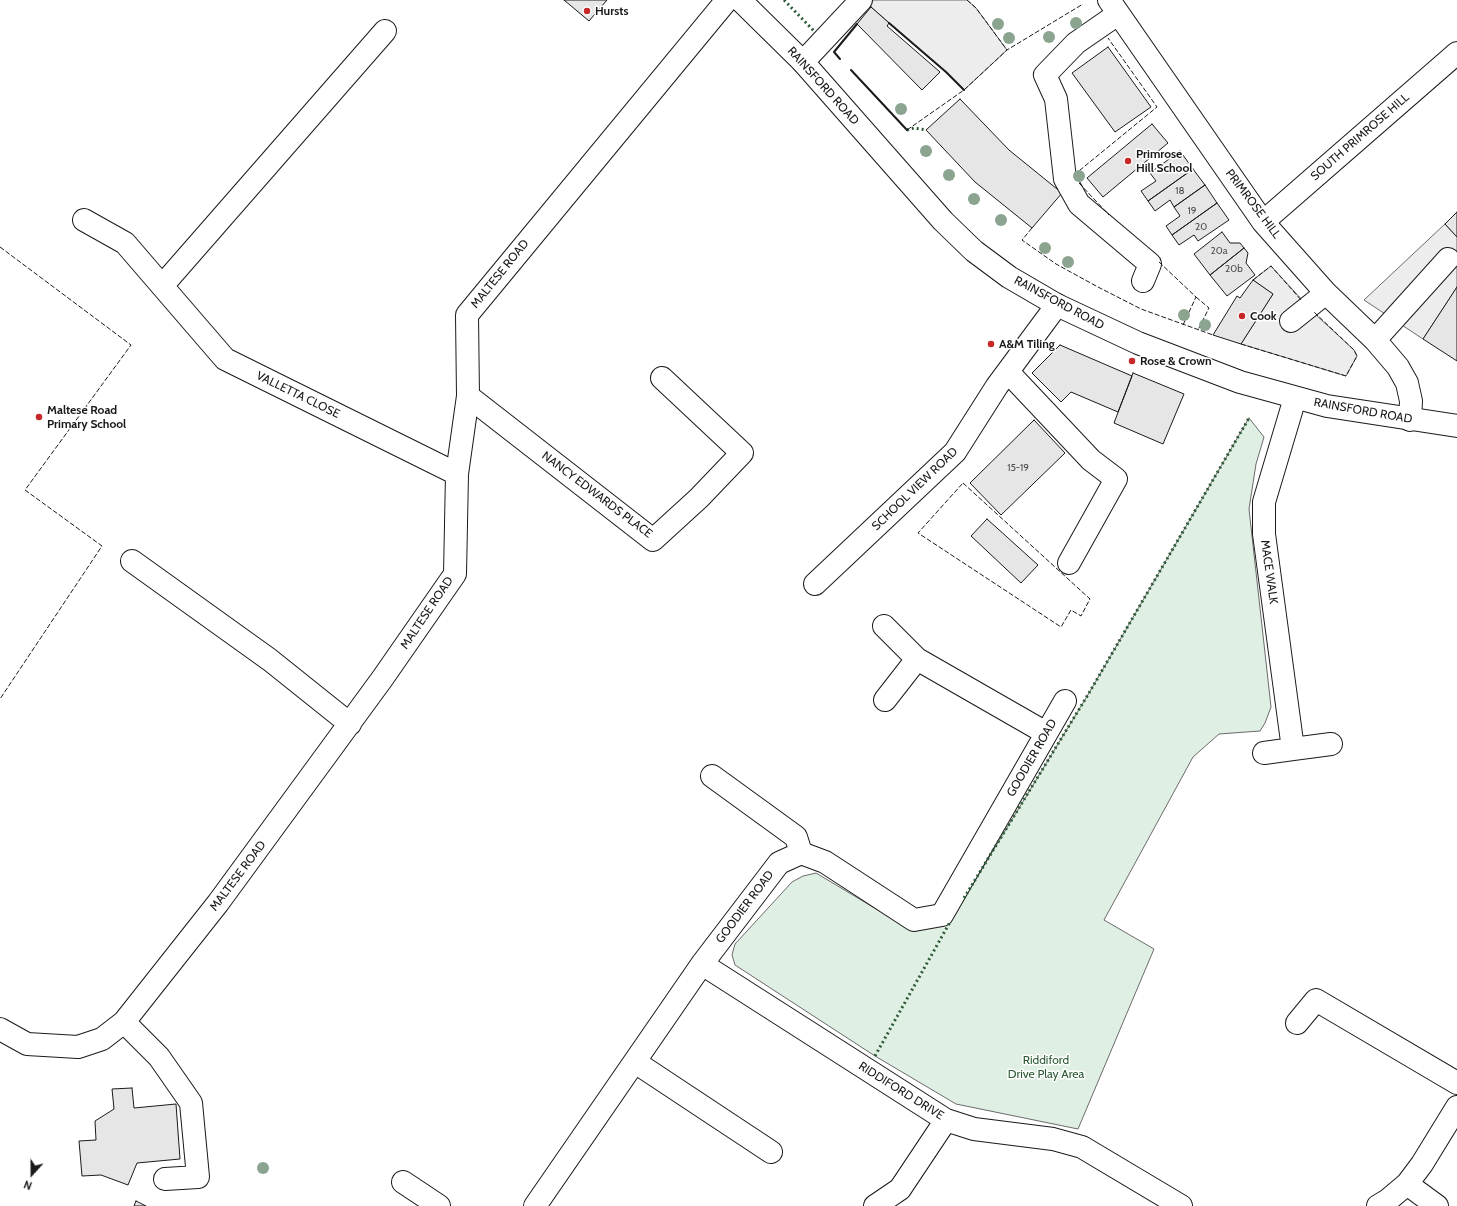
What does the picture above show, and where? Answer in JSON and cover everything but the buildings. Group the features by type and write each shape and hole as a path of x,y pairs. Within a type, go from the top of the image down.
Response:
{"street":[{"name":"MALTESE ROAD","path":"0,1029 27,1044 78,1047 102,1039 124,1022 218,902 382,679 454,574 457,474 468,396 467,315 727,0"},
{"name":"RAINSFORD ROAD","path":"740,0 803,62 943,221 974,251 1009,277 1057,305 1138,343 1199,368 1240,382 1327,406 1410,420 1457,426"},
{"path":"803,62 861,0"},
{"path":"1113,7 1045,75 1056,100 1065,179 1079,204 1150,264 1142,281"},
{"name":"PRIMROSE HILL","path":"1113,7 1263,222 1326,293 1375,340 1398,367 1407,383 1411,401 1410,420"},
{"path":"162,286 385,31"},
{"name":"SOUTH PRIMROSE HILL","path":"1263,222 1457,52"},
{"name":"VALLETTA CLOSE","path":"84,220 124,243 225,359 457,474"},
{"path":"1375,340 1448,260"},
{"path":"1291,321 1326,293"},
{"name":"SCHOOL VIEW ROAD","path":"815,584 955,452 998,386 1057,305"},
{"path":"1008,372 1091,460 1116,479 1069,563"},
{"name":"NANCY EDWARDS PLACE","path":"468,396 653,540 699,498 742,453 662,378"},
{"name":"MACE WALK","path":"1293,748 1264,534 1264,502 1295,398"},
{"path":"132,561 270,660 350,724"},
{"path":"884,626 917,659 1046,733"},
{"path":"885,700 917,659"},
{"name":"GOODIER ROAD","path":"535,1206 702,964 779,863 801,853 825,862 914,920 942,915 1065,701"},
{"path":"1264,753 1331,744"},
{"path":"712,776 796,837 801,853"},
{"name":"RIDDIFORD DRIVE","path":"702,964 946,1120 974,1129 1054,1139 1082,1147 1181,1206"},
{"path":"1297,1023 1316,1000 1457,1083"},
{"path":"124,1022 159,1057 191,1103 198,1177 165,1179"},
{"path":"635,1062 772,1152"},
{"path":"1378,1206 1388,1200 1407,1184 1422,1164 1457,1107"},
{"path":"875,1206 900,1189 946,1120"},
{"path":"403,1182 439,1206"},
{"path":"1407,1184 1437,1206"}],"green space":[{"name":"Riddiford Drive Play Area","path":"1249,418 1264,437 1256,464 1249,509 1271,707 1265,723 1260,731 1219,734 1193,757 1104,920 1154,949 1078,1129 956,1104 875,1056 735,965 732,955 735,944 792,882 803,876 816,873 913,931 949,923 1089,693"}],"shaded area":[{"path":"863,0 967,0 976,8 1007,50 964,90 946,72"},
{"path":"1445,224 1457,237 1457,287 1423,339 1364,300"},
{"path":"1271,266 1315,314 1354,350 1357,356 1346,376 1241,344 1273,294 1253,280"}],"hedge":[{"path":"784,0 814,31"},
{"path":"907,130 914,128 926,130"},
{"path":"964,898 1089,693 1249,418"},
{"path":"875,1056 950,922"}],"fence":[{"path":"967,0 976,8 1007,50"},
{"path":"907,130 964,90 1007,50 1083,4"},
{"path":"1074,175 1157,107 1108,38"},
{"path":"1079,183 1109,215"},
{"path":"1032,228 1022,240 1056,264 1141,309 1213,335"},
{"path":"0,247 131,345 25,490 102,546 0,699"},
{"path":"1159,262 1196,297 1183,325"},
{"path":"1253,280 1271,266 1302,301"},
{"path":"1196,297 1209,308 1198,330"},
{"path":"1241,344 1346,376 1357,356 1354,350 1314,312"},
{"path":"963,483 1090,599 1081,616 1071,610 1061,627 918,533 963,483"}],"wall":[{"path":"889,23 946,72 964,90"},
{"path":"840,59 834,52 857,24"},
{"path":"851,70 907,130"}],"place":[{"name":"Hursts","path":"587,11"},
{"name":"Primrose Hill School","path":"1128,161"},
{"name":"Cook","path":"1242,316"},
{"name":"A&M Tiling","path":"991,344"},
{"name":"Rose & Crown","path":"1132,361"},
{"name":"Maltese Road Primary School","path":"39,417"}]}
